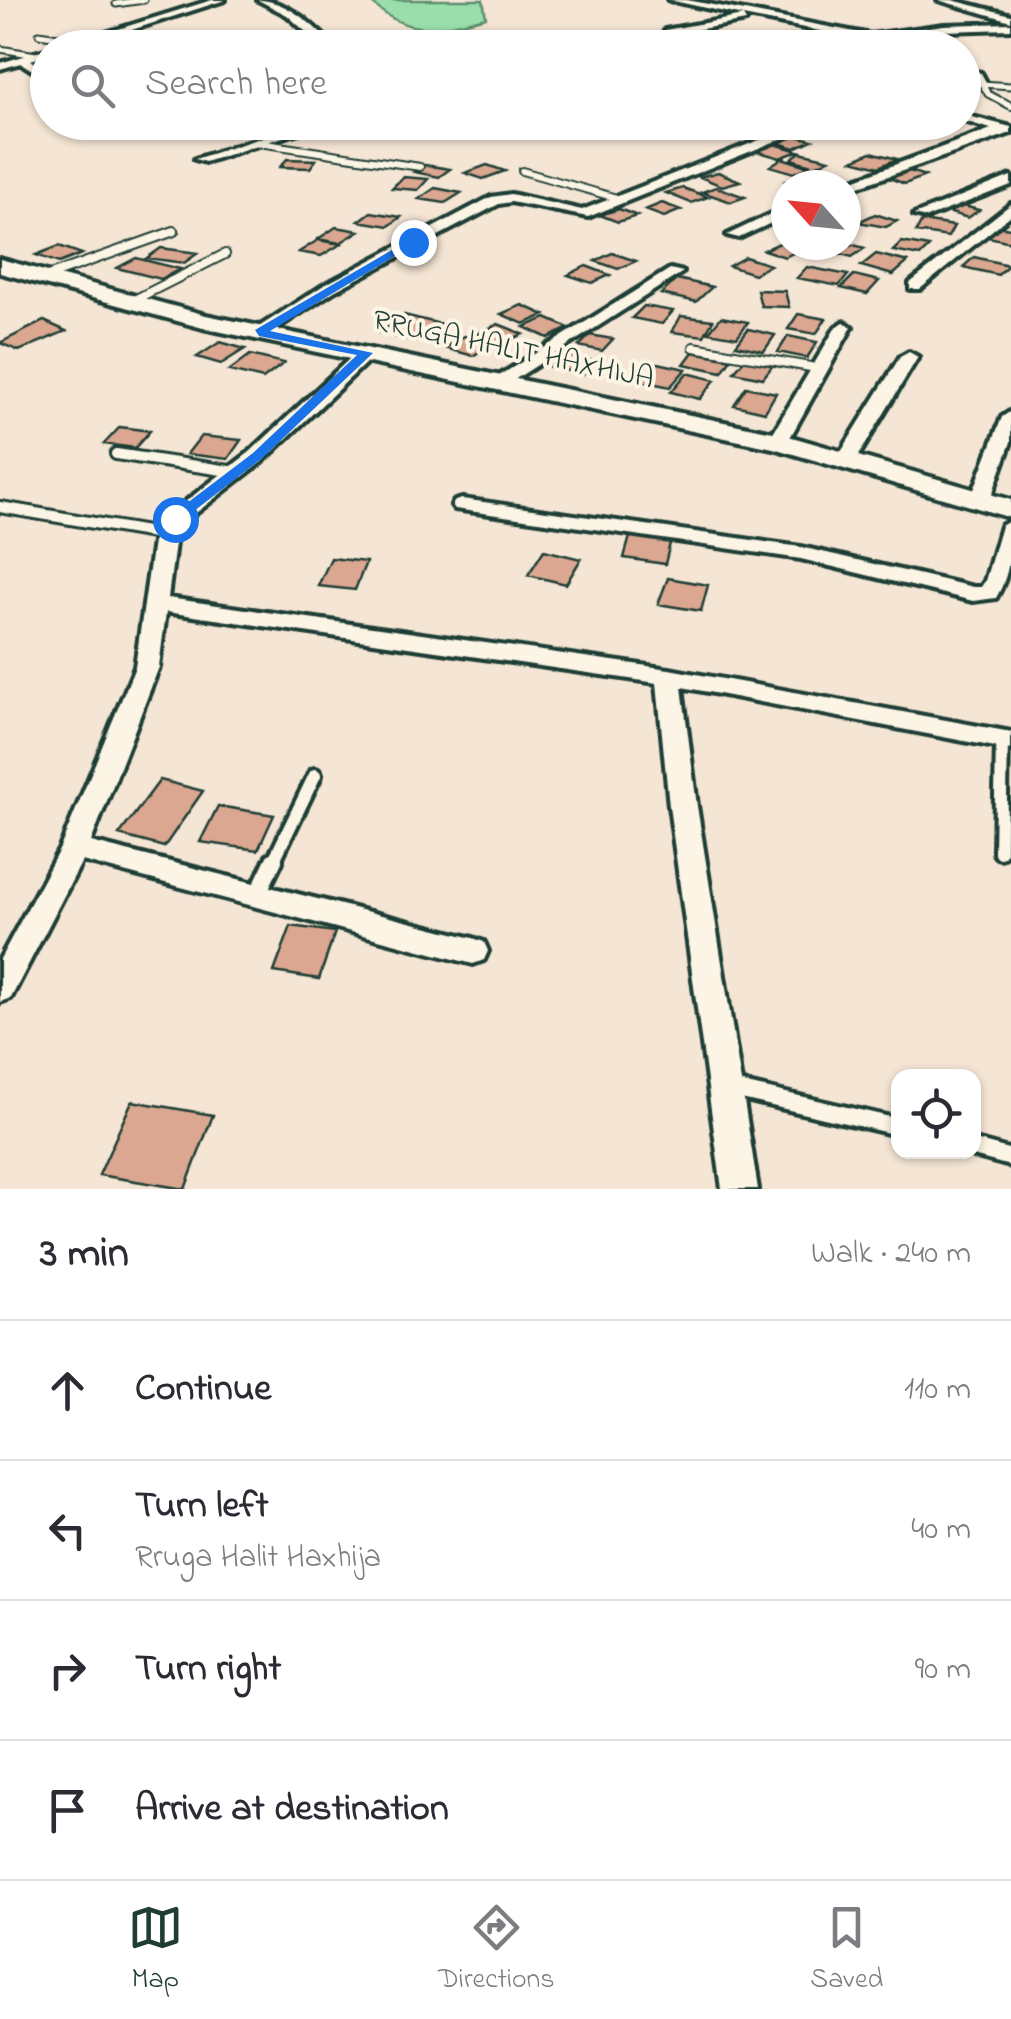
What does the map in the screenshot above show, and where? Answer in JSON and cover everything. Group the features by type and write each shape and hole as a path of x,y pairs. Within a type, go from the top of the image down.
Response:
{"street":[{"path":"129,30 221,0"},
{"path":"262,0 290,13 310,30"},
{"path":"673,0 828,30"},
{"path":"942,0 1011,18"},
{"path":"680,30 758,17"},
{"path":"925,30 1011,26"},
{"path":"0,66 30,57"},
{"path":"22,59 30,65"},
{"path":"981,123 1007,130"},
{"path":"981,139 1007,130"},
{"path":"200,159 268,140"},
{"path":"259,332 342,281 496,200 511,198 583,214 771,140"},
{"path":"861,181 978,140"},
{"path":"920,215 1011,180"},
{"path":"915,286 1011,208"},
{"path":"734,235 771,219"},
{"name":"RRUGA HALIT HAXHIJA","path":"0,266 128,302 259,332 778,440 1011,509"},
{"path":"500,381 675,272"},
{"path":"778,440 844,327"},
{"path":"0,989 74,848 147,667 159,604 165,535 197,500 236,472 366,353"},
{"path":"846,460 909,357"},
{"path":"980,500 1011,417"},
{"path":"462,505 801,553 973,594 988,593 996,582 1011,526"},
{"path":"159,604 669,677 1006,740"},
{"path":"669,677 676,764 729,1088 740,1189"},
{"path":"74,848 473,951"}],"lane":[{"path":"116,4 144,0"},
{"path":"0,49 30,52"},
{"path":"982,84 1011,86"},
{"path":"982,84 993,99 1011,106"},
{"path":"259,143 420,167"},
{"path":"522,171 620,199"},
{"path":"40,279 174,232"},
{"path":"128,302 225,254"},
{"path":"694,348 822,369"},
{"path":"116,454 236,472"},
{"path":"0,507 165,535"},
{"path":"1000,852 1006,740"},
{"path":"258,893 315,775"},
{"path":"729,1088 891,1125"},
{"path":"981,1150 1011,1158"}],"green space":[{"path":"369,0 483,0 486,17 438,27 410,26"}],"building":[{"path":"774,140 812,140 795,148"},
{"path":"775,144 798,151 780,158 756,151"},
{"path":"800,152 829,159 815,166 791,159"},
{"path":"871,152 897,159 879,167 853,160"},
{"path":"782,158 810,167 784,170 770,166"},
{"path":"287,159 316,160 310,168 280,167"},
{"path":"425,165 450,169 439,177 414,172"},
{"path":"487,165 505,171 483,179 465,173"},
{"path":"901,168 925,176 905,184 881,175"},
{"path":"718,172 740,181 722,186 700,177"},
{"path":"403,177 428,179 418,190 392,188"},
{"path":"716,187 745,197 731,202 702,192"},
{"path":"435,188 461,193 445,203 419,199"},
{"path":"683,188 708,197 691,203 666,193"},
{"path":"662,203 681,210 664,217 645,210"},
{"path":"956,204 979,210 968,218 944,211"},
{"path":"619,209 637,216 618,222 600,215"},
{"path":"371,212 401,217 389,226 359,221"},
{"path":"875,214 897,221 886,227 861,221"},
{"path":"922,221 954,226 948,237 916,232"},
{"path":"997,226 1011,228 1011,242 988,237"},
{"path":"336,227 359,231 340,243 318,239"},
{"path":"318,240 341,244 321,256 299,252"},
{"path":"902,242 929,247 920,256 893,251"},
{"path":"59,246 82,254 59,263 36,255"},
{"path":"161,248 198,253 184,263 147,258"},
{"path":"612,253 636,261 618,269 595,261"},
{"path":"876,254 908,262 893,275 861,266"},
{"path":"745,257 770,265 754,274 729,266"},
{"path":"974,257 1008,265 998,275 963,267"},
{"path":"136,258 180,269 161,279 117,268"},
{"path":"586,266 610,275 592,283 568,275"},
{"path":"807,267 848,275 839,286 797,278"},
{"path":"854,275 879,281 867,294 841,288"},
{"path":"677,279 712,287 696,302 661,294"},
{"path":"757,290 785,291 789,307 761,306"},
{"path":"522,305 545,315 524,324 501,314"},
{"path":"644,306 673,311 662,324 632,318"},
{"path":"798,314 826,319 816,334 788,329"},
{"path":"404,315 441,324 417,342 380,333"},
{"path":"681,316 713,320 704,336 672,332"},
{"path":"721,317 748,322 737,337 709,332"},
{"path":"546,318 569,328 548,338 524,327"},
{"path":"44,321 66,331 19,351 0,343"},
{"path":"498,324 523,334 502,344 477,334"},
{"path":"748,329 775,335 764,351 736,345"},
{"path":"590,335 613,339 602,351 579,346"},
{"path":"464,336 491,344 473,356 445,348"},
{"path":"788,336 817,342 807,358 778,352"},
{"path":"220,342 245,349 221,364 197,357"},
{"path":"693,352 731,359 722,372 684,364"},
{"path":"562,354 594,361 583,374 550,367"},
{"path":"250,355 284,363 263,379 229,371"},
{"path":"745,359 773,365 763,378 734,372"},
{"path":"658,363 686,369 670,387 642,381"},
{"path":"687,373 715,380 700,399 671,392"},
{"path":"746,387 776,393 765,412 734,405"},
{"path":"120,427 150,431 135,448 104,444"},
{"path":"201,436 241,440 228,459 187,454"},
{"path":"631,533 671,539 665,564 624,558"},
{"path":"544,550 581,559 566,584 528,575"},
{"path":"331,558 366,562 355,590 318,586"},
{"path":"668,578 708,585 701,611 658,604"},
{"path":"160,780 203,791 164,847 119,835"},
{"path":"218,806 274,815 258,850 200,842"},
{"path":"291,926 335,932 319,979 274,972"},
{"path":"132,1101 213,1115 185,1189 99,1175"}],"route":[{"path":"175,519 258,456 366,353 259,332 413,242"}]}
